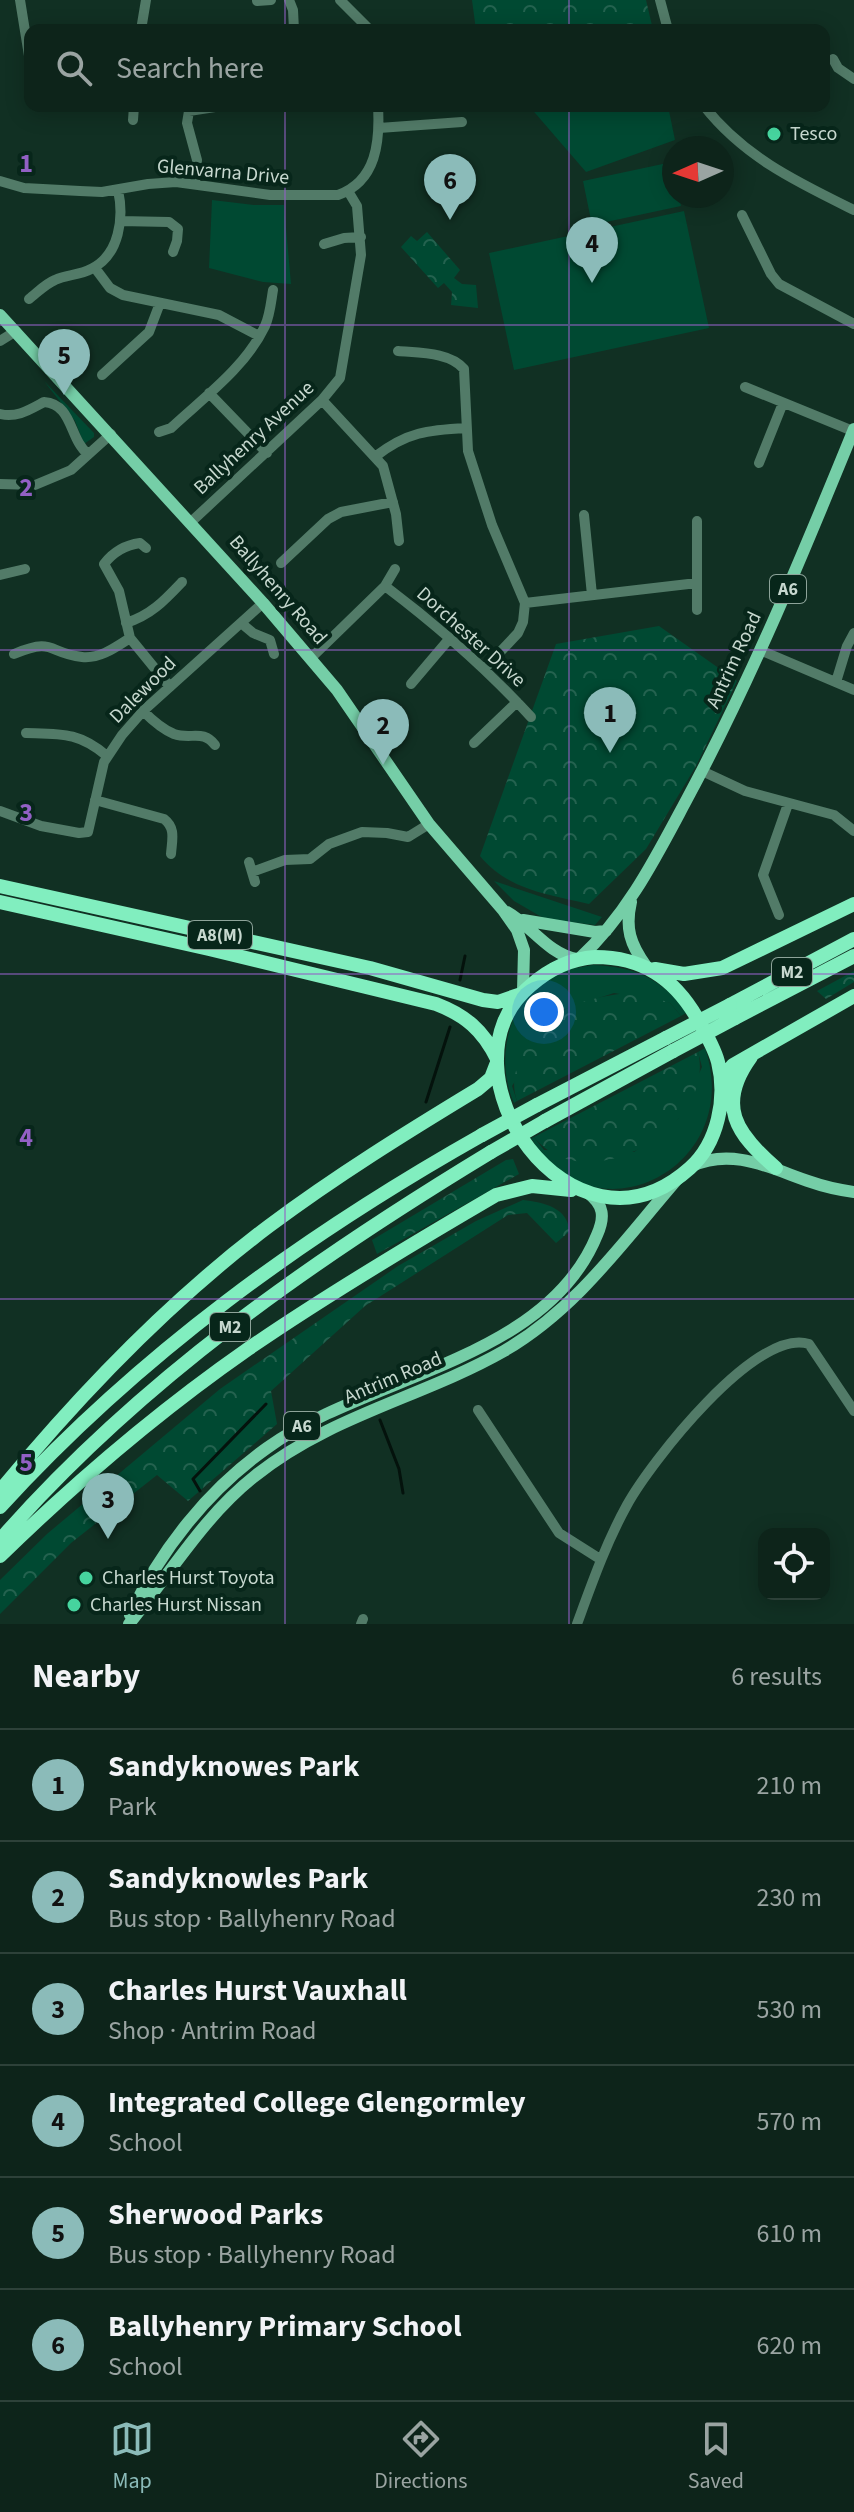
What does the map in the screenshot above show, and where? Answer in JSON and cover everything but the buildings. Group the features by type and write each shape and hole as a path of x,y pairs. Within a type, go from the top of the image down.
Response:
{"highway":[{"name":"A8(M)","path":"0,886 370,968 483,1000 498,1002 522,993"},
{"name":"A8(M)","path":"0,902 436,1004 460,1014 474,1025 497,1061"},
{"path":"648,967 684,974 722,968 854,904"},
{"name":"M2","path":"733,1012 854,939"},
{"name":"M2","path":"0,1507 64,1441 198,1322 277,1262 351,1212 537,1105 854,956"},
{"name":"A6","path":"608,957 648,967 682,994 718,1062 721,1093 719,1115 710,1143 692,1166 661,1188 639,1195 615,1197 586,1192 557,1178 533,1154 506,1108 497,1061 504,1024 522,993 554,968 578,959 608,957"},
{"path":"721,1093 727,1072 854,996"},
{"name":"M2","path":"0,1540 66,1471 194,1355 312,1265 491,1152 670,1045"},
{"path":"753,1054 737,1081 732,1108 734,1119 745,1139 769,1165"},
{"path":"0,1491 68,1412 126,1352 220,1266 267,1228 385,1145 486,1084 497,1061"},
{"path":"0,1556 73,1487 144,1427 247,1349 344,1286 507,1191 532,1186 586,1192"}],"main road":[{"name":"Ballyhenry Road","path":"0,315 191,522 311,658 349,707 429,824 517,930 524,950 522,993"},
{"name":"Antrim Road","path":"578,959 632,899 702,771 760,650 854,430"},
{"name":"Antrim Road","path":"632,899 627,927 648,967"},
{"name":"Ballyhenry Road","path":"503,910 520,920 556,952 578,959"},
{"path":"520,920 606,931"},
{"path":"721,1093 739,1138 769,1165"},
{"path":"692,1166 720,1157 769,1165 811,1182 854,1192"},
{"name":"Antrim Road","path":"128,1624 206,1524 254,1476 286,1453 332,1427 483,1361 540,1327 586,1287 680,1176"},
{"name":"Antrim Road","path":"128,1624 140,1594 177,1537 212,1495 260,1453 344,1405 495,1339 550,1300 577,1271 601,1225 599,1203 586,1192"}],"street":[{"path":"20,0 24,25"},
{"path":"142,24 146,0"},
{"path":"257,1 271,0"},
{"path":"289,0 294,24"},
{"path":"340,0 364,24"},
{"path":"660,0 666,24"},
{"path":"833,59 838,68 854,79"},
{"path":"133,120 134,112"},
{"path":"189,112 187,123 197,160 195,184"},
{"path":"348,191 363,178 376,156 378,112"},
{"path":"709,112 735,141 756,158 777,172 854,210"},
{"path":"379,128 462,122"},
{"name":"Glenvarna Drive","path":"0,181 24,188 102,192 148,184 195,184 292,196 338,195 348,191"},
{"path":"29,299 57,279 95,268 115,243 121,205 118,190"},
{"name":"Ballyhenry Avenue","path":"191,522 322,400 340,378 361,237 357,206 348,191"},
{"path":"742,215 779,284 854,324"},
{"path":"120,221 169,222 175,225 178,229 173,252"},
{"path":"324,244 361,237"},
{"path":"95,268 110,288 123,295 219,315 259,336"},
{"path":"159,432 171,428 227,376 259,336 269,314 273,290"},
{"path":"102,375 149,332 160,303"},
{"path":"0,341 16,331"},
{"path":"398,351 446,357 464,369 468,451 478,485 525,603 518,633 485,668"},
{"path":"745,387 854,430"},
{"path":"209,393 267,453"},
{"path":"322,400 383,466 399,541"},
{"path":"0,414 7,416 27,412 44,402 57,406 66,414 78,446 88,454"},
{"path":"759,463 783,403"},
{"path":"376,456 399,439 416,433 466,428"},
{"path":"0,484 35,485 71,470 111,434"},
{"path":"281,563 328,519 341,512 393,502"},
{"path":"584,515 592,595"},
{"path":"697,521 697,610"},
{"path":"146,548 140,543 129,545 111,554 104,564 119,591 130,638 170,687"},
{"path":"0,575 25,569"},
{"name":"Dorchester Drive","path":"311,658 385,586 395,569"},
{"path":"126,623 156,609 182,582"},
{"path":"525,603 697,583"},
{"name":"Dorchester Drive","path":"385,586 485,668 531,717"},
{"name":"Dalewood","path":"0,811 22,821 88,832 107,756 143,711 263,603"},
{"path":"241,623 253,633 270,640 274,654"},
{"path":"836,682 854,633"},
{"path":"14,654 42,644 83,657 91,656 107,652 130,638"},
{"path":"411,684 450,638"},
{"path":"760,650 854,690"},
{"path":"474,743 517,702"},
{"path":"143,711 173,734 202,735 210,738 215,745"},
{"path":"26,733 76,736 91,742 107,756"},
{"path":"702,771 745,791 834,815 854,831"},
{"path":"95,800 164,819 173,830 171,854"},
{"path":"779,915 763,875 788,804"},
{"path":"252,872 285,860 310,859 329,844 362,832 408,837 429,824"},
{"path":"577,1624 600,1559 629,1502 664,1451 695,1414 735,1376 784,1343 799,1341 809,1344 854,1411"},
{"path":"478,1410 559,1533 600,1559"}],"green space":[{"path":"472,0 646,0 652,24 475,24"},
{"path":"534,112 669,112 674,136 662,136 662,145 586,172"},
{"path":"662,164 662,208 672,208 592,225 583,181"},
{"path":"212,200 284,205 291,284 263,282 209,268"},
{"path":"684,211 709,328 514,370 489,253"},
{"path":"427,232 460,270 454,278 462,284 476,285 478,308 451,305 452,292 444,283 438,288 401,247 411,236 417,241"},
{"path":"44,381 94,433 94,437 84,444 75,421"},
{"path":"659,626 737,681 696,766 646,849 589,904 530,889 503,876 480,856 556,644"},
{"path":"494,881 602,917 595,925 545,919 514,901"},
{"path":"593,965 622,968 646,976 688,1012 681,1016 670,1003 614,993 562,1010 512,1086 517,1101 514,1103 505,1066 506,1046 518,1009 544,980 562,971"},
{"path":"854,971 854,982 826,999 817,991"},
{"path":"639,992 670,1003 681,1016 517,1101 514,1082 518,1065 532,1038 543,1025 556,1015 587,1001"},
{"path":"705,1048 712,1091 704,1128 684,1157 656,1178 624,1188 590,1186 558,1170 531,1138 534,1137 544,1150 634,1152 678,1119 702,1067 698,1052"},
{"path":"698,1052 698,1080 688,1106 668,1129 642,1147 613,1159 584,1162 556,1155 534,1137"},
{"path":"513,1159 519,1174 377,1254 372,1240 506,1160"},
{"path":"523,1200 539,1202 560,1212 565,1217 569,1232 556,1243 527,1213 508,1215 365,1306 271,1391 277,1424 188,1501 157,1475 71,1543 0,1614 0,1580 47,1534 220,1389 398,1266 476,1221"}],"waterway":[{"path":"460,980 465,956"},
{"path":"426,1102 450,1027"},
{"path":"200,1491 193,1479 266,1404"},
{"path":"380,1420 399,1469 403,1493"}],"place":[{"name":"Tesco","path":"774,134"},
{"name":"Ballyhenry Primary School","path":"450,220"},
{"name":"Integrated College Glengormley","path":"592,283"},
{"name":"Sherwood Parks","path":"64,395"},
{"name":"Sandyknowes Park","path":"610,753"},
{"name":"Sandyknowles Park","path":"383,765"},
{"name":"Charles Hurst Vauxhall","path":"108,1539"},
{"name":"Charles Hurst Toyota","path":"86,1578"},
{"name":"Charles Hurst Nissan","path":"74,1605"}]}
